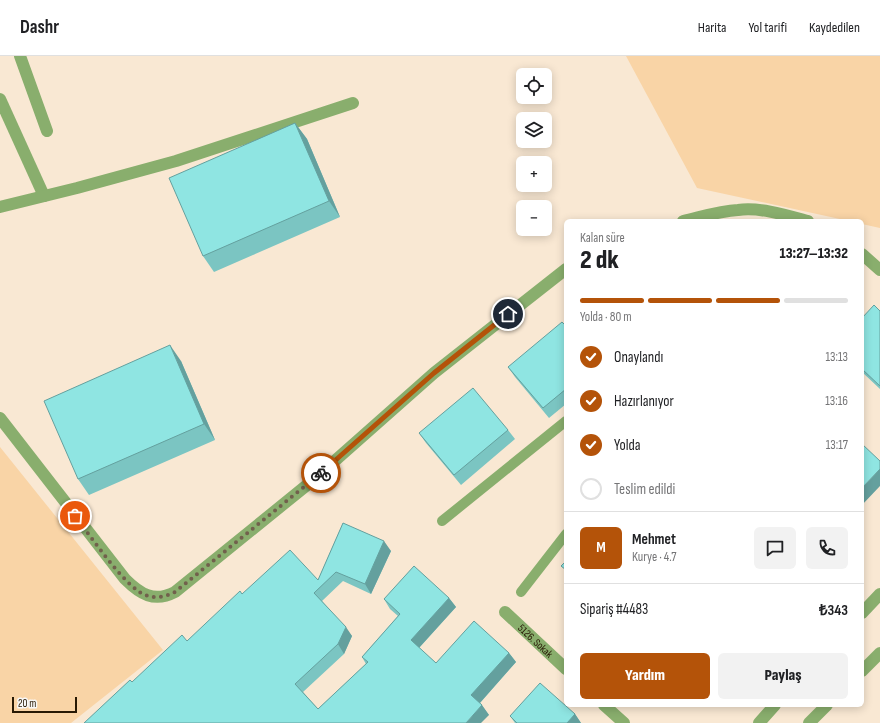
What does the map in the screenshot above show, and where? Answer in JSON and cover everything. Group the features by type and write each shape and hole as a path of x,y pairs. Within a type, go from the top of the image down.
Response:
{"street":[{"path":"20,56 47,131"},
{"path":"0,99 44,196"},
{"path":"0,207 176,161 353,103"},
{"path":"693,219 738,210 766,212 799,219"},
{"path":"864,256 880,270"},
{"path":"0,418 125,579 135,589 146,595 166,597 175,592 312,481 434,373 564,271"},
{"path":"864,611 880,594"},
{"name":"5126. Sokak","path":"505,612 564,667"},
{"path":"864,669 880,653"},
{"path":"606,707 624,723"},
{"path":"759,723 773,707"},
{"path":"809,723 825,707"}],"lane":[{"path":"442,521 564,423"},
{"path":"521,592 564,537"}],"shaded area":[{"path":"626,56 880,56 880,228 864,224 864,219 840,219 697,188"},
{"path":"0,447 163,650 71,723 0,723"}],"building":[{"path":"295,123 329,201 203,256 169,178"},
{"path":"874,305 880,311 880,386 864,371 864,316"},
{"path":"562,322 564,324 564,391 543,408 508,367"},
{"path":"170,345 204,424 78,479 44,401"},
{"path":"473,388 508,430 454,475 419,433"},
{"path":"864,446 880,461 880,469 864,486"},
{"path":"343,523 384,541 365,584 336,572 314,593 346,627 338,644 295,684 318,709 368,662 362,657 400,614 384,599 414,566 449,598 411,640 436,663 474,621 509,653 471,695 482,705 466,723 84,723 130,680 132,682 182,635 187,641 240,591 242,594 290,550 318,580"},
{"path":"540,683 564,704 564,707 567,707 575,714 567,723 517,723 510,716"}],"way so far":[{"path":"75,516 125,579 135,589 146,595 166,597 175,592 321,473"}],"route":[{"path":"321,473 434,373 508,314"}]}
